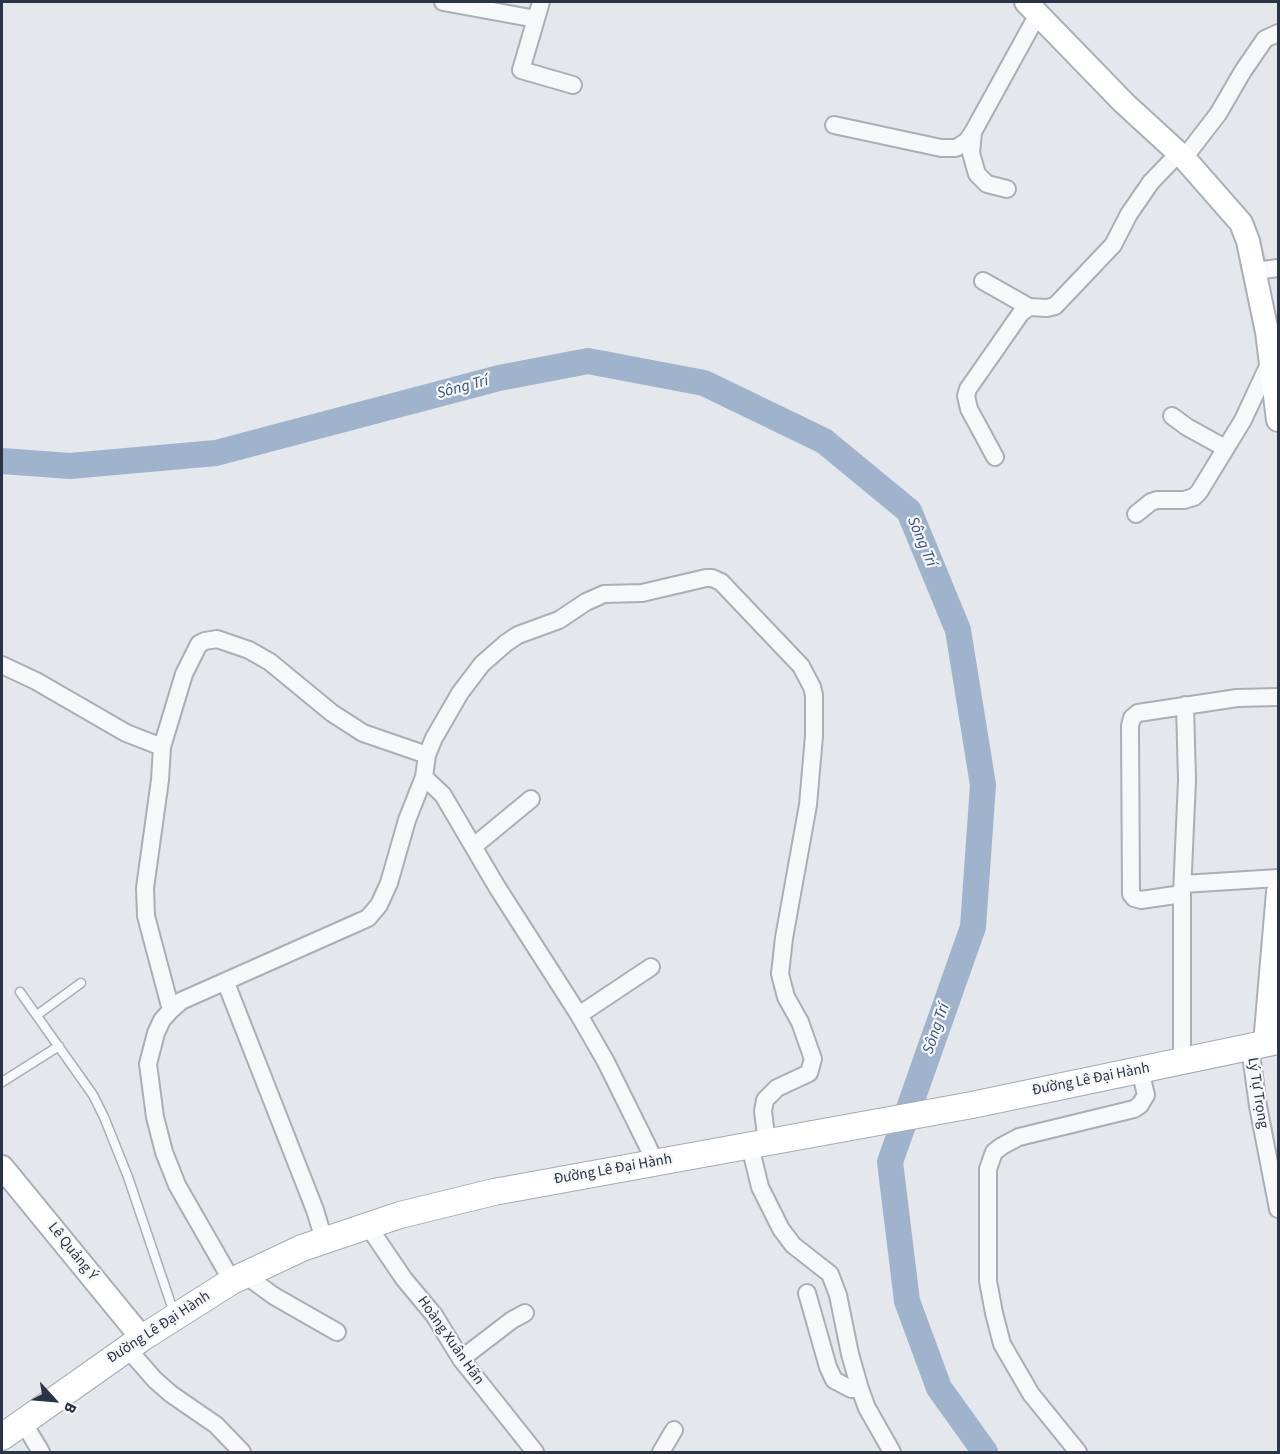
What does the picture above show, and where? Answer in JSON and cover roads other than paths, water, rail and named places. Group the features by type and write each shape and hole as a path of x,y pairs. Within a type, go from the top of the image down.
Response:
{"main road":[{"name":"Đường Lê Đại Hành","path":"2,1437 134,1343 239,1278 324,1240 400,1215 494,1192 972,1105 1264,1044"}],"street":[{"path":"443,2 536,20"},
{"path":"541,2 521,70 573,85"},
{"path":"834,125 941,148 956,147 967,141 1032,8 1124,103 1182,155 1241,223 1273,332 1278,420"},
{"path":"983,281 1029,307 1055,306 1113,245 1129,213 1151,182 1182,155 1218,114 1265,39 1278,33"},
{"path":"973,132 971,153 977,174 987,184 1007,189"},
{"path":"1255,271 1278,268"},
{"path":"995,457 969,409 966,396 968,389 1021,313 1029,307"},
{"path":"1136,514 1157,500 1184,500 1194,497 1203,487 1274,372"},
{"path":"1172,416 1225,448"},
{"path":"337,1332 239,1278 177,1185 164,1152 155,1117 148,1064 156,1033 171,1010 181,1001 226,983 368,918 379,905 386,890 407,820 424,777 427,755 440,725 460,693 482,664 495,652 518,635 559,620 593,598 604,594 642,593 712,578 721,582 801,666 809,679 814,695 813,747 808,805 784,938 780,974 786,997 800,1022 813,1059 809,1073 777,1088 765,1100 759,1144 760,1187 781,1229 793,1245 830,1274 838,1295 860,1389 867,1408 892,1452"},
{"path":"171,1010 149,926 146,903 148,858 160,780 162,747 184,674 199,644 217,639 249,650 270,662 332,713 363,733 427,755"},
{"path":"2,665 36,681 126,733 162,747"},
{"path":"1278,698 1237,698 1137,713 1132,718 1130,726 1131,894 1134,898 1141,900 1183,889 1278,878"},
{"path":"1182,1062 1183,889 1187,780 1185,705"},
{"path":"424,777 443,795 497,887 579,1014 606,1062 656,1163"},
{"path":"474,846 531,799"},
{"path":"1264,1044 1278,892"},
{"path":"579,1014 651,967"},
{"path":"226,983 315,1210 324,1240"},
{"name":"Lý Tự Trọng","path":"1264,1044 1258,1106 1275,1177 1278,1209"},
{"path":"1078,1452 1031,1394 1002,1344 988,1281 988,1169 994,1152 1019,1137 1134,1109 1140,1105 1146,1095 1140,1070"},
{"name":"Lê Quảng Ý","path":"2,1167 134,1343"},
{"name":"Hoàng Xuân Hãn","path":"368,1226 404,1279 434,1316 461,1359 535,1452"},
{"path":"807,1293 828,1367 834,1380 851,1389 860,1389"},
{"path":"461,1359 512,1320 525,1313"},
{"path":"134,1343 155,1380 216,1425 242,1452"},
{"path":"23,1422 41,1452"},
{"path":"661,1452 674,1430"}],"lane":[{"path":"37,1015 81,982"},
{"path":"20,992 93,1095 114,1139 175,1316"},
{"path":"2,1082 59,1046"}],"waterway":[{"name":"Sông Trí","path":"2,461 70,466 216,453 499,378 588,361 704,383 824,441 909,511 958,630 983,785 973,927 890,1162 907,1301 939,1388 985,1452"}]}
